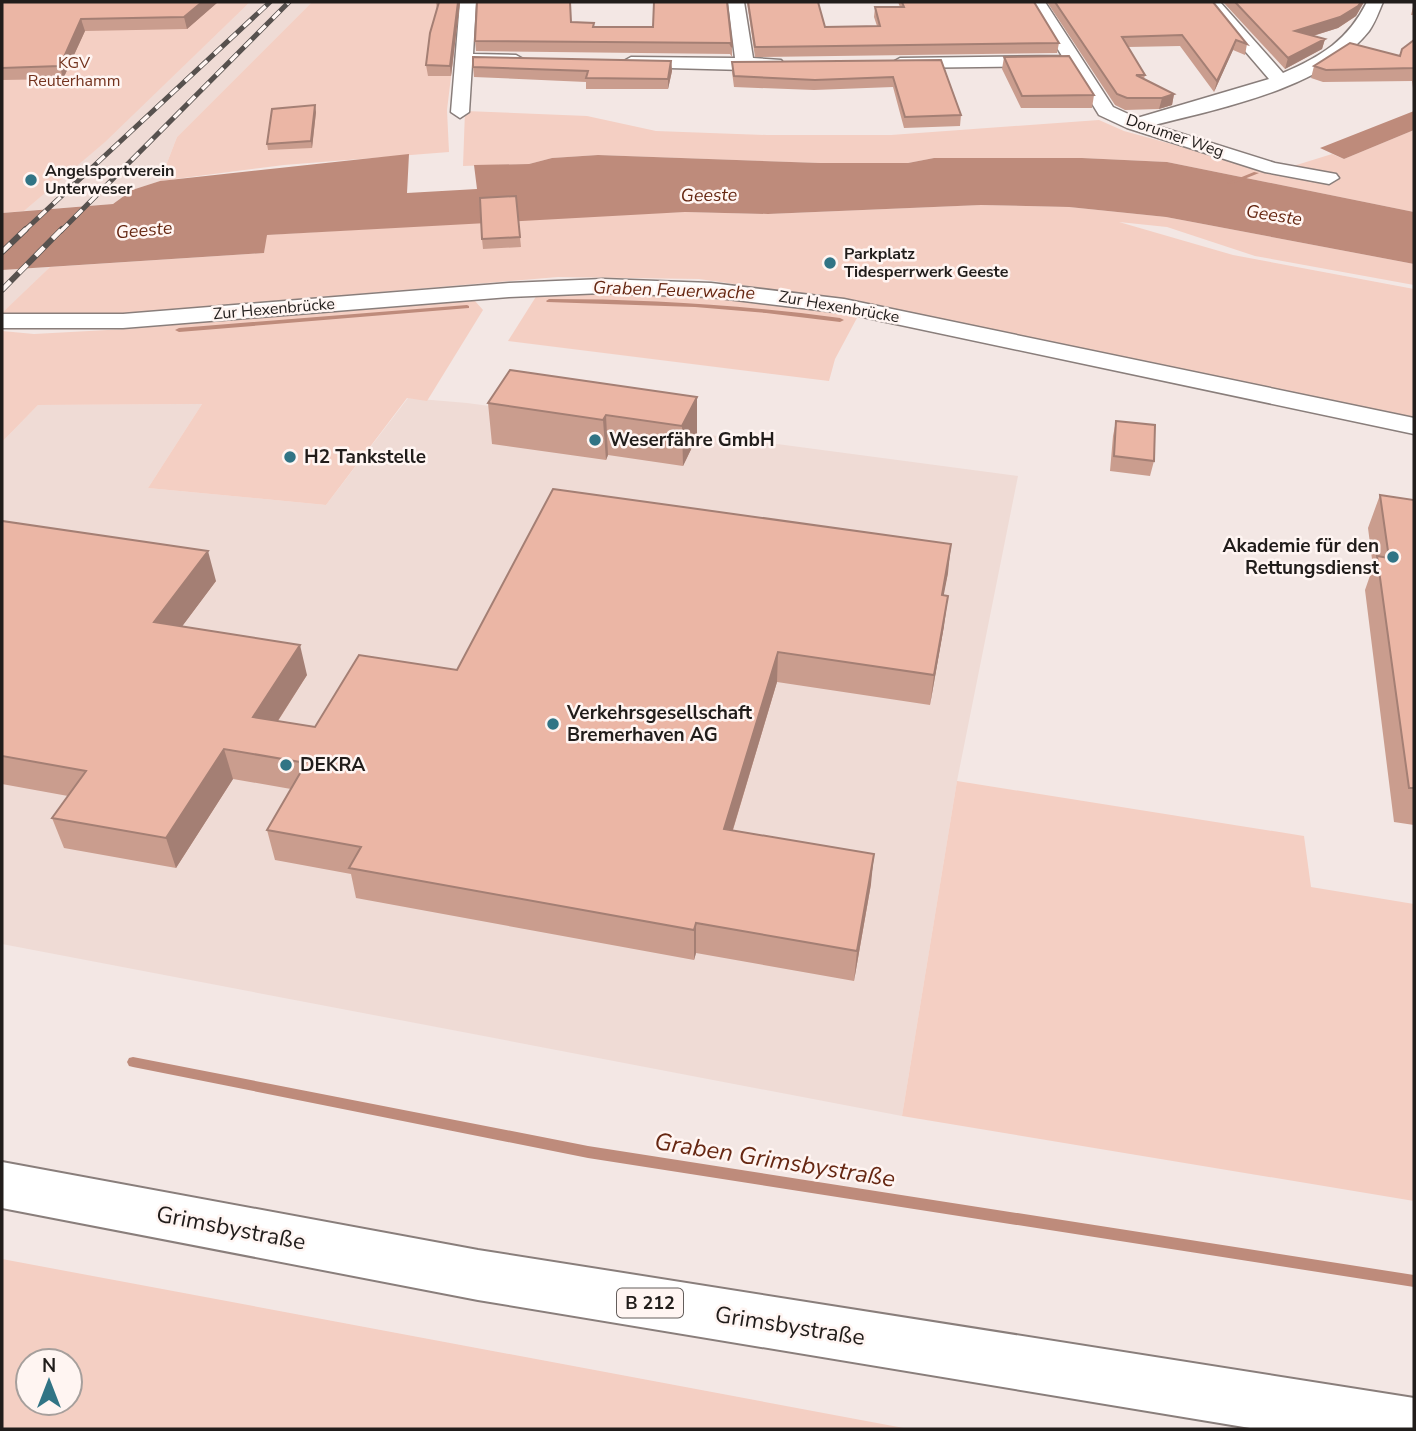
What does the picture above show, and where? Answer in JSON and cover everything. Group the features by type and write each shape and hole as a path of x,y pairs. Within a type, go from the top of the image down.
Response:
{"highway":[{"name":"Grimsbystraße","path":"2,1185 478,1275 1414,1427"}],"street":[{"path":"460,112 468,2"},
{"path":"736,2 745,65"},
{"name":"Dorumer Weg","path":"1037,2 1107,111 1134,124 1272,167 1329,178"},
{"path":"1211,2 1281,82"},
{"path":"1134,124 1255,92 1281,82 1338,51 1366,25 1376,2"},
{"path":"463,59 530,60"},
{"path":"880,63 1074,61"},
{"path":"611,62 799,64"},
{"name":"Zur Hexenbrücke","path":"2,321 123,321 509,290 603,286 711,290 844,306 1414,426"}],"shaded area":[{"path":"250,2 312,2 177,137 160,181 132,190 113,204 24,211 105,141"},
{"path":"50,267 15,301 2,313 2,270"},
{"path":"408,398 467,403 1018,476 957,781 902,1116 2,944 2,442 38,405 202,404 148,488 326,505"}],"green space":[{"name":"KGV Reuterhamm","path":"2,2 250,2 105,142 24,211 2,213"},
{"path":"312,2 460,2 447,110 449,152 284,165 160,181 177,137"},
{"path":"465,111 587,116 656,131 767,135 891,135 1099,120 1124,131 1274,172 1332,154 1344,159 1414,130 1414,212 1167,162 1082,158 934,158 908,163 820,163 598,155 552,158 529,164 463,166"},
{"path":"980,205 1069,207 1166,217 1414,264 1414,285 1255,256 1167,227 1119,222 1233,255 1414,289 1414,417 854,301 699,279 558,277 122,314 2,317 2,313 50,267 264,253 266,235 601,215 685,212 768,214"},
{"path":"616,292 706,295 858,316 835,359 829,381 508,341 537,295"},
{"path":"455,300 475,301 483,310 427,401 407,398 326,505 148,488 202,404 38,405 2,442 2,331 34,334 126,329"},
{"path":"957,781 1304,836 1311,887 1414,904 1414,1201 902,1116"},
{"path":"2,1259 909,1429 2,1429"}],"water":[{"path":"1414,111 1414,130 1344,159 1320,148"},
{"name":"Geeste","path":"409,154 407,193 477,189 474,165 529,164 552,158 598,155 820,163 908,163 934,158 1082,158 1167,162 1414,212 1414,264 1166,217 1069,207 981,205 768,214 685,212 267,235 264,253 2,270 2,213 113,204 132,190 160,181"}],"building":[{"path":"2,2 202,2 184,17 81,19 60,66 2,68"},
{"path":"439,2 458,2 450,66 426,65 430,33"},
{"path":"477,2 570,2 571,22 594,23 593,27 653,27 654,2 727,2 732,47 730,43 475,41"},
{"path":"748,2 818,2 825,27 880,26 875,7 904,7 902,2 1034,2 1059,43 755,47"},
{"path":"1055,2 1213,2 1247,44 1236,40 1217,81 1182,35 1122,37 1145,75 1136,75 1174,94 1162,98 1127,98 1117,94"},
{"path":"1235,2 1361,2 1340,17 1295,31 1325,39 1288,58"},
{"path":"1414,40 1414,68 1326,70 1314,66 1350,43 1400,56 1402,49"},
{"path":"1069,56 1094,95 1022,96 1004,57"},
{"path":"473,57 671,61 668,79 586,78 588,71 473,67"},
{"path":"941,60 961,115 905,117 893,77 815,80 734,76 732,62"},
{"path":"315,105 311,141 267,144 272,109"},
{"path":"516,196 520,237 482,239 480,198"},
{"path":"510,370 697,397 682,426 606,415 603,420 488,403"},
{"path":"1116,421 1155,425 1154,461 1114,456"},
{"name":"Verkehrsgesellschaft Bremerhaven AG","path":"553,489 951,544 942,595 948,596 934,675 778,652 724,829 874,854 857,951 696,923 694,930 349,868 361,847 267,830 306,763 224,749 166,838 52,818 86,771 2,756 2,521 208,551 154,622 300,645 253,717 315,727 359,655 457,670"},
{"path":"1380,495 1414,500 1414,788 1409,788 1377,556 1389,558"}],"waterway":[{"path":"1230,183 1256,173"},
{"name":"Graben Feuerwache","path":"549,301 695,305 840,320"},
{"name":"Graben Feuerwache","path":"179,330 467,307"},
{"name":"Graben Grimsbystraße","path":"133,1062 588,1152 1414,1281"}],"railway":[{"path":"24,231 270,2"},
{"path":"61,231 289,2"},
{"path":"2,252 26,229"},
{"path":"2,290 62,229"}],"place":[{"name":"Angelsportverein Unterweser","path":"31,180"},
{"name":"Parkplatz Tidesperrwerk Geeste","path":"830,263"},
{"name":"Weserfähre GmbH","path":"595,440"},
{"name":"H2 Tankstelle","path":"290,457"},
{"name":"Akademie für den Rettungsdienst","path":"1393,557"},
{"name":"Verkehrsgesellschaft Bremerhaven AG","path":"553,724"},
{"name":"DEKRA","path":"286,765"}]}
